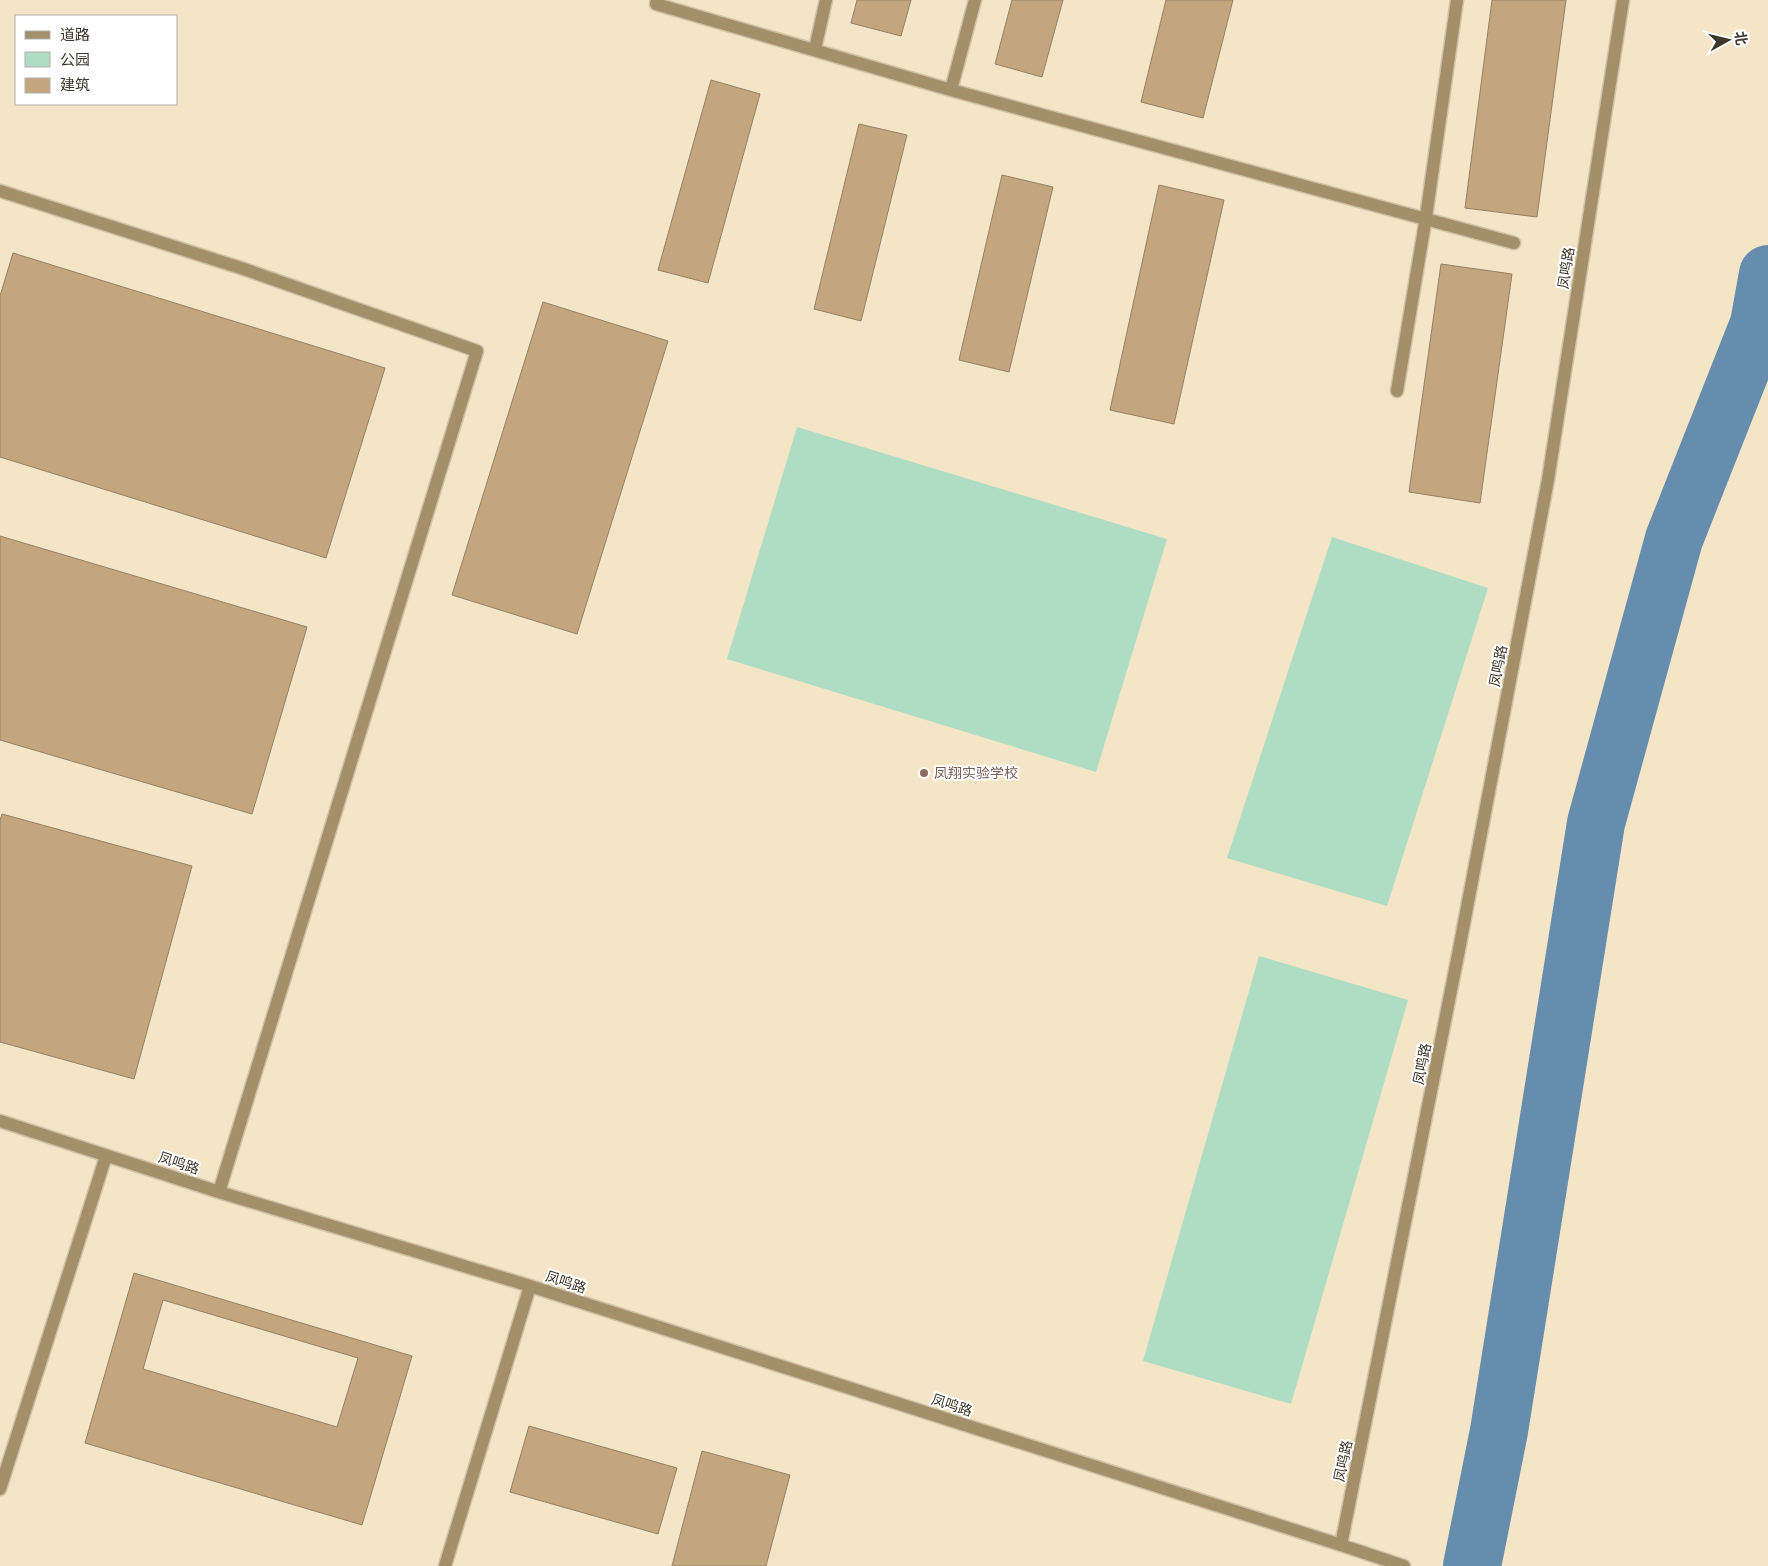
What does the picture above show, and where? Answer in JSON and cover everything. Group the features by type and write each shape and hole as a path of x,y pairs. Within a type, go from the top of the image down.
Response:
{"street":[{"path":"814,49 826,0"},
{"path":"952,90 975,0"},
{"path":"1397,391 1426,217 1457,0"},
{"name":"凤鸣路","path":"0,1121 219,1192 530,1286 1341,1544 1458,955 1548,480 1623,0"},
{"path":"656,2 952,90 1426,217 1514,243"},
{"path":"0,191 244,269 477,350 219,1192"},
{"path":"0,1489 106,1156"},
{"path":"445,1566 530,1286"},
{"path":"1341,1544 1404,1566"}],"green space":[{"path":"797,427 1167,539 1096,772 727,659"},
{"path":"1332,537 1488,588 1387,906 1227,858"},
{"path":"1259,956 1408,1000 1291,1404 1143,1361"}],"building":[{"path":"857,0 911,0 901,36 851,23"},
{"path":"1012,0 1063,0 1042,77 995,64"},
{"path":"1166,0 1233,0 1203,118 1141,102"},
{"path":"1492,0 1566,0 1537,217 1465,208"},
{"path":"711,80 760,94 708,283 658,270"},
{"path":"859,124 907,135 861,321 814,309"},
{"path":"1002,175 1053,187 1009,372 959,360"},
{"path":"1159,185 1224,200 1174,424 1110,410"},
{"path":"13,253 385,368 326,558 0,457 0,296"},
{"path":"1441,264 1512,274 1480,503 1409,492"},
{"path":"543,302 668,341 577,634 452,595"},
{"path":"0,536 307,627 252,814 0,740"},
{"path":"2,814 192,866 134,1079 0,1042 0,820"},
{"path":"134,1273 412,1356 362,1525 85,1443","holes":["163,1300 358,1358 337,1427 143,1369"]},
{"path":"529,1426 677,1468 658,1534 510,1492"},
{"path":"702,1451 790,1475 766,1566 672,1566"}],"waterway":[{"path":"1472,1566 1499,1431 1596,823 1674,539 1759,324 1768,274"}],"place":[{"name":"凤翔实验学校","path":"924,773"}]}
